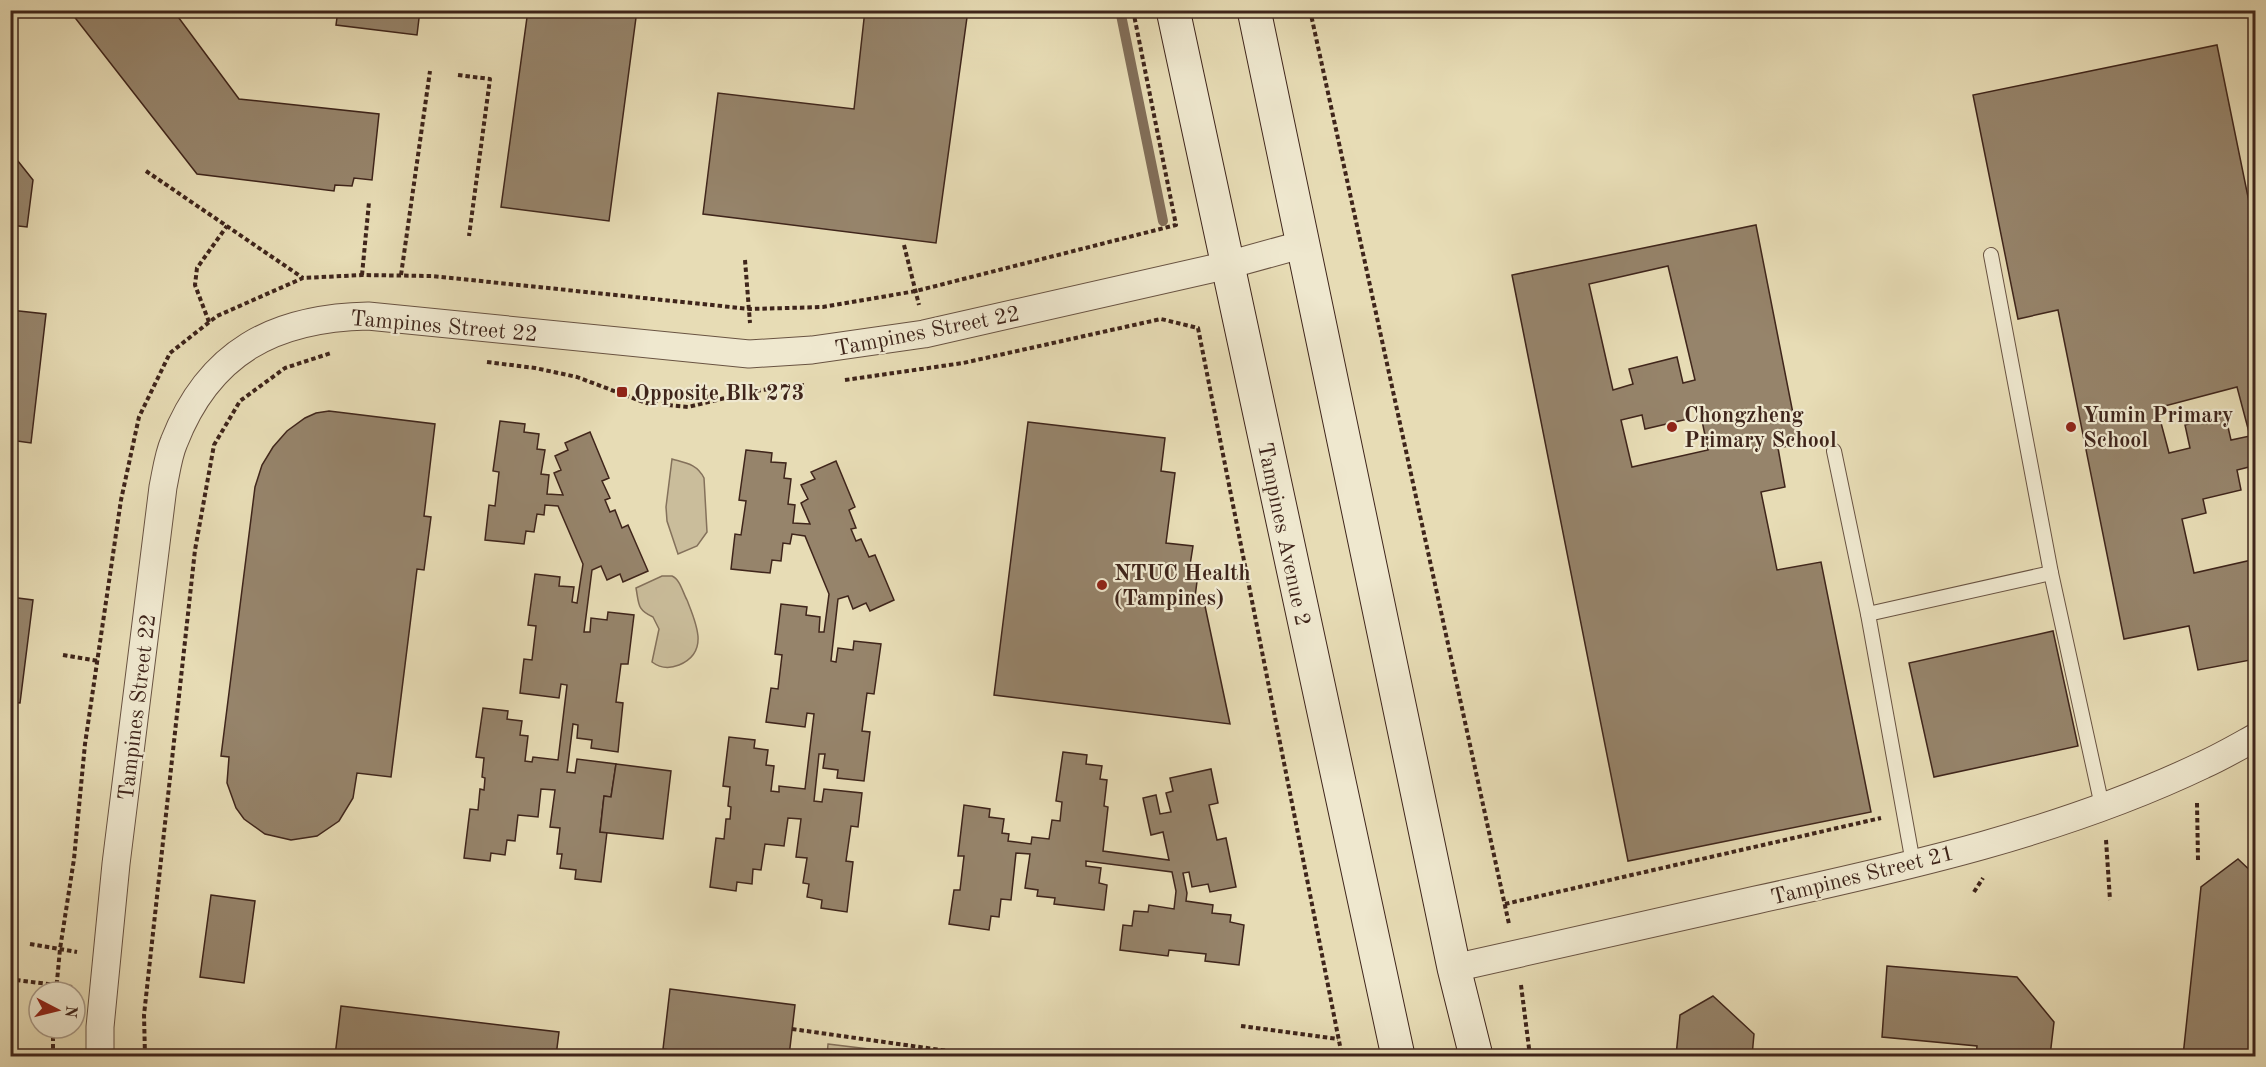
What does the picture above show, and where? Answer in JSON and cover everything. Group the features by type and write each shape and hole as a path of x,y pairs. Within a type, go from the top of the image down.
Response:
{"main road":[{"name":"Tampines Avenue 2","path":"1173,10 1398,1056"},
{"path":"1254,10 1454,968 1476,1056"}],"street":[{"name":"Tampines Street 22","path":"100,1056 100,1027 116,864 163,487 173,444 189,410 207,383 226,362 250,343 284,328 339,316 368,316 749,354 812,350 924,334 1228,265 1304,244"},
{"name":"Tampines Street 21","path":"1454,968 1810,888 1998,840 2102,806 2203,765 2256,737"}],"lane":[{"path":"1991,255 2051,573 2102,806"},
{"path":"1834,451 1868,614 1913,863"},
{"path":"1868,614 2051,573"}],"path":[{"path":"57,980 74,859 85,744 121,500 139,417 170,353 217,316 303,278 362,275 432,276 750,309 823,307 916,291 1176,225 1133,10"},
{"path":"1310,10 1505,904 1530,1056"},
{"path":"401,275 430,71"},
{"path":"458,75 490,79 469,236"},
{"path":"146,171 303,278"},
{"path":"362,275 369,202"},
{"path":"209,322 195,285 197,268 226,226"},
{"path":"904,244 924,334"},
{"path":"745,260 750,309 749,354"},
{"path":"844,380 963,363 1161,319 1198,328 1342,1056"},
{"path":"145,1056 144,1015 195,550 214,445 240,401 285,368 335,352"},
{"path":"479,362 546,370 577,377 646,403 688,407 754,391 810,384"},
{"path":"63,655 98,662"},
{"path":"2197,803 2198,860"},
{"path":"1505,904 1904,812"},
{"path":"2106,839 2110,900"},
{"path":"1974,892 1985,874"},
{"path":"30,944 49,948"},
{"path":"16,980 27,982"},
{"path":"1241,1026 1338,1039"},
{"path":"792,1029 948,1051 947,1056"},
{"path":"53,1040 53,1056"}],"shaded area":[{"path":"672,459 694,467 704,478 707,532 697,546 678,554 667,521 666,507"},
{"path":"662,576 672,576 679,583 694,618 698,636 695,653 679,665 668,667 661,667 652,662 659,629 653,617 644,612 640,606 636,588"},
{"path":"828,1044 901,1053 900,1056 827,1056"}],"building":[{"path":"69,10 173,10 239,99 379,114 372,180 354,178 352,186 335,185 334,191 197,174"},
{"path":"338,10 420,10 417,35 336,25"},
{"path":"528,10 637,10 609,221 501,207"},
{"path":"865,10 968,10 936,243 703,214 718,93 854,109"},
{"path":"2217,45 2256,236 2256,476 2253,466 2237,470 2241,490 2203,499 2206,513 2182,519 2194,573 2256,559 2256,659 2198,670 2189,626 2124,639 2058,310 2018,319 1973,95","holes":["2237,387 2250,436 2231,440 2225,414 2185,425 2190,448 2169,453 2157,408"]},
{"path":"10,151 33,180 27,227 10,225"},
{"path":"1756,225 1799,444 1778,448 1785,487 1761,492 1777,570 1821,562 1871,812 1628,861 1512,275","holes":["1668,266 1695,380 1683,383 1677,357 1629,369 1633,384 1613,390 1589,284","1699,406 1708,450 1632,467 1621,420 1642,415 1645,429 1688,419 1685,409"]},
{"path":"10,310 46,314 31,443 10,440"},
{"path":"329,411 435,424 424,516 431,517 424,570 417,569 391,777 357,773 353,798 339,821 317,836 291,840 265,834 244,819 236,808 227,783 229,757 221,756 255,487 262,465 273,447 287,431 305,418"},
{"path":"500,421 525,424 524,432 539,434 537,449 545,450 541,474 549,475 547,494 563,495 554,473 561,470 555,456 568,450 565,443 590,432 609,478 602,481 610,498 605,500 610,512 615,510 622,528 628,525 648,571 623,582 620,574 607,580 601,566 592,570 584,632 590,632 591,618 607,620 608,612 634,615 628,664 621,664 616,702 623,703 618,752 591,748 592,740 577,738 578,725 573,724 567,772 575,773 577,759 616,764 611,797 604,796 600,832 607,832 601,882 575,879 576,870 560,868 562,854 557,854 560,828 550,827 555,790 541,789 538,817 518,815 515,841 507,840 505,855 491,853 490,861 464,858 470,809 478,810 480,789 484,790 485,778 482,777 484,758 476,757 483,708 508,711 507,719 522,721 520,735 528,736 525,761 532,762 533,757 558,760 567,685 561,684 559,698 520,693 524,659 532,660 536,626 528,625 535,574 560,577 559,586 574,587 572,602 577,603 583,564 558,506 545,505 544,515 537,514 534,532 526,531 524,544 485,540 489,505 495,506 499,472 493,471"},
{"name":"NTUC Health (Tampines)","path":"1028,422 1165,438 1161,471 1175,473 1166,543 1193,546 1190,565 1199,566 1194,605 1205,606 1230,724 994,695"},
{"path":"746,450 772,453 771,462 786,463 784,478 791,479 788,504 795,505 793,523 810,524 801,503 808,499 801,485 815,479 811,472 836,461 855,507 849,510 856,528 851,529 856,541 861,539 869,557 875,555 894,600 870,611 866,603 853,609 848,596 838,599 831,661 836,662 838,648 853,650 854,641 881,644 874,694 867,693 862,731 870,732 864,781 837,778 838,770 823,768 825,754 819,754 814,801 822,802 824,789 862,793 858,827 851,826 846,861 853,862 847,912 821,908 822,900 807,897 809,884 803,883 807,858 796,857 801,819 788,818 784,846 765,844 761,870 753,869 752,884 737,882 736,891 710,887 716,838 724,839 726,819 730,819 731,807 728,806 730,787 723,786 729,737 755,740 754,748 768,750 766,765 774,766 771,791 779,792 779,786 805,789 814,714 807,713 805,727 766,722 771,688 778,689 782,655 775,654 781,604 807,607 806,615 820,617 819,632 824,632 829,594 805,536 792,534 790,544 783,543 781,561 772,560 770,573 731,569 735,534 741,535 746,501 739,500"},
{"path":"10,597 33,600 20,703 10,702"},
{"path":"2053,631 2078,746 1934,777 1909,663"},
{"path":"1063,752 1087,755 1086,764 1102,766 1100,779 1107,780 1104,806 1108,807 1103,851 1169,860 1163,832 1151,835 1143,798 1156,795 1160,814 1171,812 1166,793 1173,791 1170,778 1211,769 1218,803 1209,805 1217,840 1226,838 1236,887 1210,892 1208,884 1192,887 1189,872 1183,873 1187,893 1186,901 1213,905 1212,913 1231,915 1230,922 1244,925 1239,965 1205,961 1206,954 1169,950 1168,956 1120,950 1123,925 1132,926 1134,911 1148,912 1149,905 1174,909 1176,891 1172,872 1086,861 1086,866 1101,868 1099,883 1107,885 1104,910 1054,904 1055,898 1037,896 1038,890 1025,888 1030,854 1016,853 1011,900 1001,899 999,917 991,916 989,930 949,924 954,890 960,890 964,856 958,856 964,805 990,809 989,817 1004,819 1002,833 1009,834 1008,841 1031,844 1032,837 1049,839 1052,820 1060,821 1062,802 1056,801"},
{"path":"616,764 671,771 663,839 600,832 604,796 611,797"},
{"path":"2238,859 2256,876 2256,1056 2183,1056 2201,887"},
{"path":"211,895 255,901 244,983 200,977"},
{"path":"1887,966 2017,977 2054,1022 2050,1056 1976,1056 1977,1046 1882,1037"},
{"path":"670,989 795,1005 789,1056 690,1056 690,1053 663,1049"},
{"path":"1713,996 1754,1034 1752,1056 1676,1056 1680,1015"},
{"path":"341,1006 559,1032 556,1056 335,1056"}],"waterway":[{"path":"1120,10 1163,221"}],"place":[{"name":"Opposite Blk 273","path":"622,392"},
{"name":"Chongzheng Primary School","path":"1672,427"},
{"name":"Yumin Primary School","path":"2071,427"},
{"name":"NTUC Health (Tampines)","path":"1102,585"}]}
